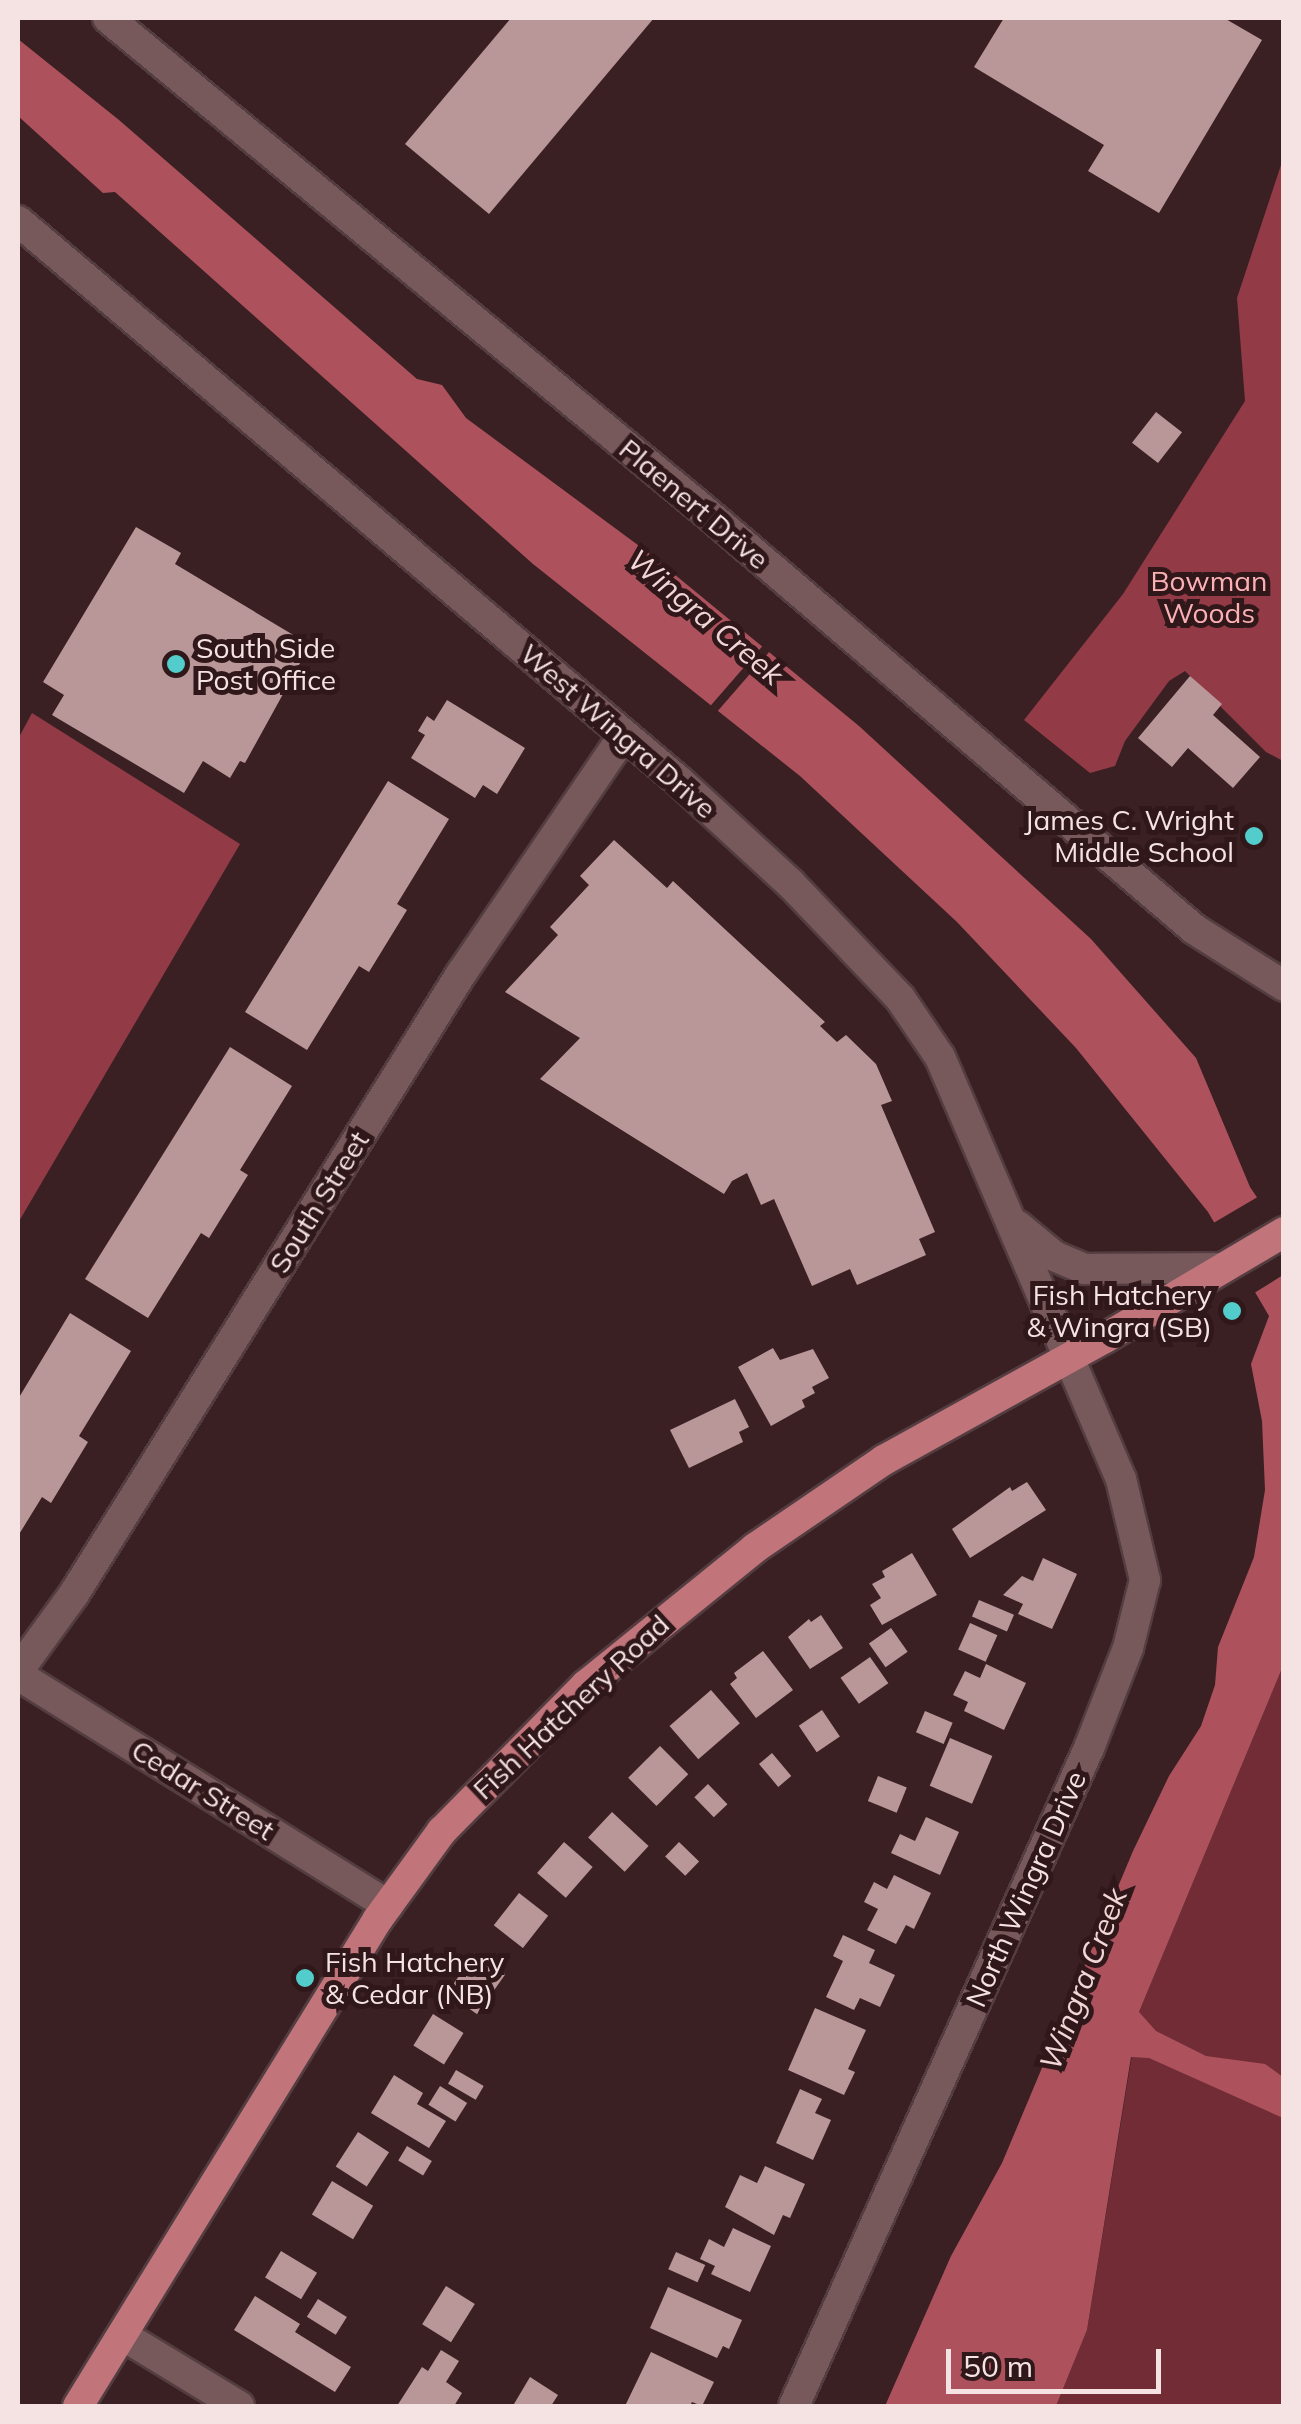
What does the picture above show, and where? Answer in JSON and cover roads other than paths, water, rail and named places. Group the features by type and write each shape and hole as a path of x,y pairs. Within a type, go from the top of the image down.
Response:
{"main road":[{"name":"Fish Hatchery Road","path":"78,2406 388,1904 462,1808 586,1685 698,1592 884,1460 1071,1357 1284,1232"}],"street":[{"name":"Plaenert Drive","path":"108,18 706,512 1194,929 1284,986"},
{"name":"West Wingra Drive","path":"18,221 624,735 790,883 900,998 940,1058 1071,1357"},
{"name":"South Street","path":"18,1673 74,1594 461,974 624,735"},
{"path":"1014,1222 1054,1256 1084,1270 1221,1268"},
{"name":"North Wingra Drive","path":"794,2406 1088,1748 1132,1632 1146,1580 1122,1479 1071,1357"},
{"name":"Cedar Street","path":"18,1673 388,1904"},
{"path":"122,2335 239,2406"}],"water":[{"name":"Wingra Creek","path":"18,39 119,120 417,379 442,385 466,418 646,551 859,726 1091,939 1196,1058 1250,1187 1283,1236 1283,1666 1139,2012 1156,2031 1206,2056 1265,2064 1283,2077 1283,2118 1149,2058 1131,2057 1087,2330 1056,2406 885,2406 951,2256 1002,2163 1133,1851 1169,1776 1201,1726 1215,1685 1218,1647 1254,1557 1265,1490 1262,1421 1251,1364 1269,1316 1208,1212 1076,1048 957,922 800,776 533,564 115,192 103,193 18,116"}],"place":[{"name":"South Side Post Office","path":"176,664"},
{"name":"James C. Wright Middle School","path":"1254,836"},
{"name":"Fish Hatchery & Wingra (SB)","path":"1232,1311"},
{"name":"Fish Hatchery & Cedar (NB)","path":"305,1978"}],"park label":[{"name":"Bowman Woods","path":"1209,597"}]}
